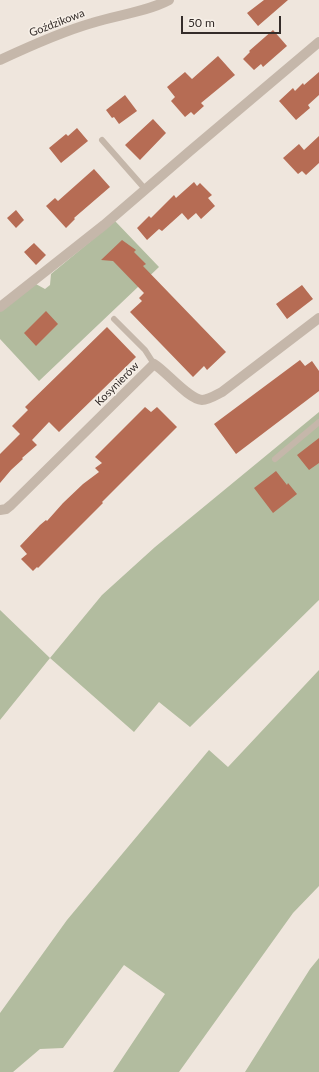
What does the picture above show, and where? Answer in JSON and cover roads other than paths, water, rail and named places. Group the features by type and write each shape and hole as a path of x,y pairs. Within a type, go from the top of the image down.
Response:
{"street":[{"name":"Goździkowa","path":"0,60 31,46 91,23 153,7 169,0"},
{"path":"0,307 104,225 319,42"},
{"name":"Kosynierów","path":"0,510 6,509 11,505 154,364 162,368 194,398 202,400 211,398 222,392 319,318"}],"lane":[{"path":"102,140 145,189"},
{"path":"114,319 145,350 154,364"},
{"path":"275,459 319,422"}]}
